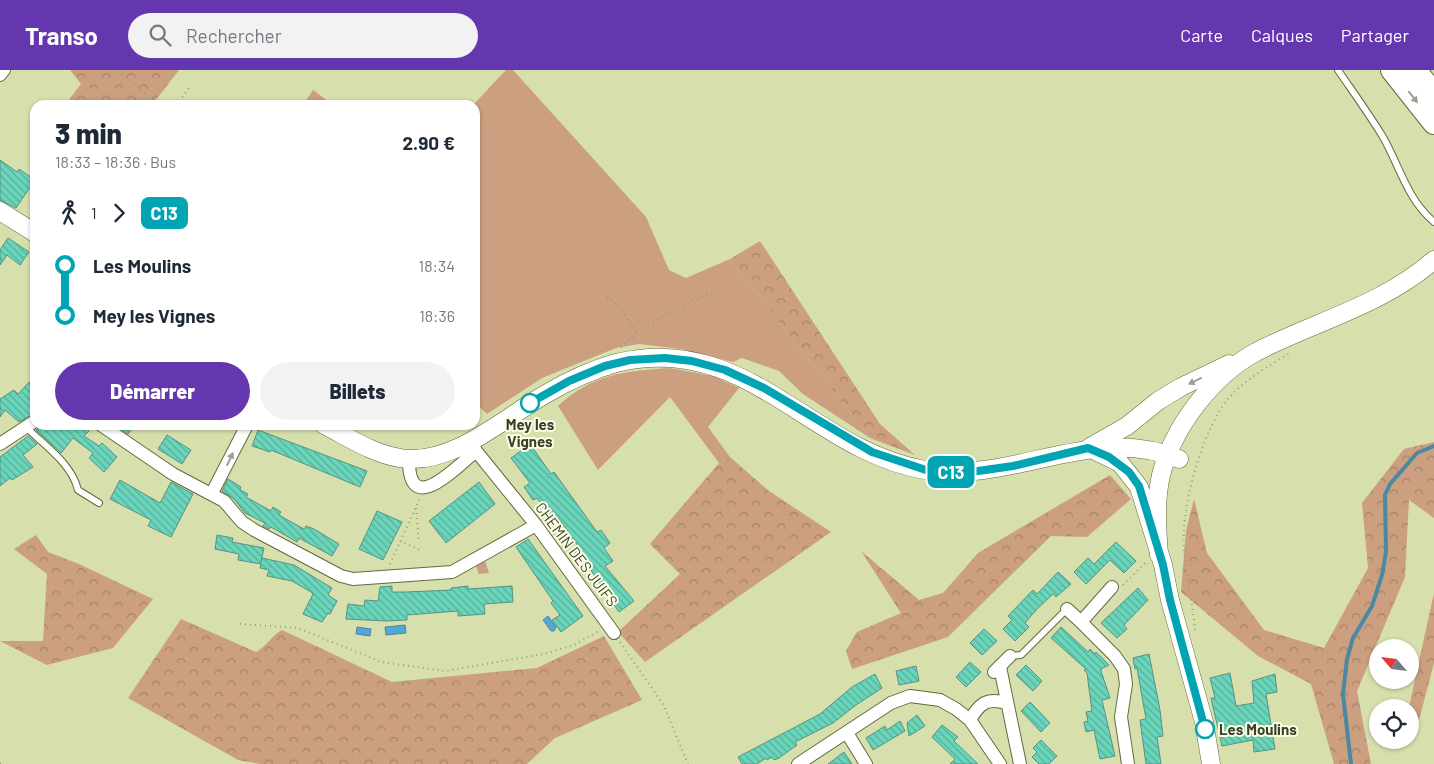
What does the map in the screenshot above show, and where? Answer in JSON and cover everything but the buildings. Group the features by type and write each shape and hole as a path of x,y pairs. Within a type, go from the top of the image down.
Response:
{"highway":[{"path":"1392,70 1434,123"},
{"path":"1415,70 1434,94"}],"main road":[{"path":"0,211 30,230"},
{"path":"1088,448 1127,426 1158,402 1182,387 1320,325 1392,290 1434,260"},
{"path":"1174,456 1205,413 1227,389 1262,362 1320,325"},
{"path":"1161,560 1159,494 1186,421 1206,394 1255,353"},
{"path":"334,430 382,453 409,459 440,455 476,442 569,381 617,363 665,358 692,361 725,370 764,388 872,452 926,470 964,473 1013,466 1088,448 1134,446 1174,456"},
{"path":"1088,448 1120,463 1139,486 1161,560 1170,600 1204,722 1211,764"}],"street":[{"path":"0,75 4,70"},
{"path":"0,444 30,426"},
{"path":"108,430 173,474 224,501 242,522 254,530 332,572 353,579 443,574 460,570 536,525"},
{"path":"212,493 244,430"},
{"path":"409,459 411,482 416,487 425,488 436,483 476,442"},
{"name":"CHEMIN DES JUIFS","path":"476,442 614,633"},
{"path":"1081,622 1112,587"},
{"path":"1067,609 1115,656 1124,669 1126,684 1121,716 1128,764"},
{"path":"1010,656 996,671 1006,703 1020,764"},
{"path":"798,764 891,703 910,696 940,700 970,720 1000,764"},
{"path":"970,720 978,707 987,701 997,700 1006,703"},
{"path":"847,733 866,764"}],"lane":[{"path":"1338,70 1383,138 1412,198 1421,211 1434,222"},
{"path":"35,430 67,467 76,480 78,490 99,504"},
{"path":"1010,656 1021,656 1067,609"}],"path":[{"path":"118,70 153,100"},
{"path":"180,100 189,88"},
{"path":"617,363 620,349 636,333 684,304 713,293"},
{"path":"607,297 620,307 636,333"},
{"path":"1195,631 1184,549 1187,506 1205,441 1214,420 1229,398 1295,350"},
{"path":"384,577 425,488"},
{"path":"416,508 419,543"},
{"path":"400,541 420,550"},
{"path":"1112,587 1120,587 1145,563 1161,560"},
{"path":"240,624 298,628 381,662 445,671 544,654 574,646 602,629 614,633 663,704 688,764"}],"green space":[{"path":"70,70 179,70 156,100 69,100 81,84"},
{"path":"506,70 513,70 646,217 669,270 686,278 730,259 870,438 803,394 779,371 742,358 733,362 681,349 639,344 616,348 542,378 487,414 480,408 480,100 478,100"},
{"path":"313,90 326,100 306,100"},
{"path":"760,241 880,424 915,455 870,438 730,259"},
{"path":"670,368 713,376 739,388 708,427 730,457 719,463 670,397 598,470 558,406 584,387 610,376"},
{"path":"1434,442 1434,518 1409,500 1405,577 1379,639 1369,639 1369,662 1357,691 1371,764 1334,764 1311,684 1258,656 1181,592 1186,531 1194,499 1207,553 1264,630 1324,648 1368,568 1362,503 1404,449"},
{"path":"730,457 769,491 831,532 645,662 618,632 680,574 650,544 719,463"},
{"path":"1110,475 1131,499 1087,537 1051,536 948,637 852,669 846,651 857,632 901,613 861,551 919,600 943,593 978,553"},
{"path":"36,535 48,552 79,564 153,599 113,648 47,665 0,641 43,641 47,574 14,549"},
{"path":"485,561 489,573 479,574 476,566"},
{"path":"1434,593 1434,663 1419,720 1419,699 1411,699 1413,689 1419,689 1419,661"},
{"path":"181,619 256,652 282,630 392,682 537,668 604,636 642,700 555,738 527,764 260,764 238,760 128,698"}],"water":[{"path":"548,616 556,627 554,631 551,631 543,620"},
{"path":"405,625 406,633 386,635 385,627"},
{"path":"357,627 371,629 370,636 356,634"}],"waterway":[{"path":"1351,764 1343,694 1347,659 1353,638 1372,606 1382,575 1386,552 1385,495 1390,484 1417,453 1434,446"}],"bus line":[{"name":"C13","path":"530,403 569,381 605,366 630,360 665,358 708,364 747,379 872,452 906,465 926,470 964,473 1013,466 1088,448 1109,457 1120,463 1139,486 1163,565 1170,600 1205,729"}],"place":[{"name":"Mey les Vignes","path":"530,403"},
{"name":"Les Moulins","path":"1205,729"}]}
